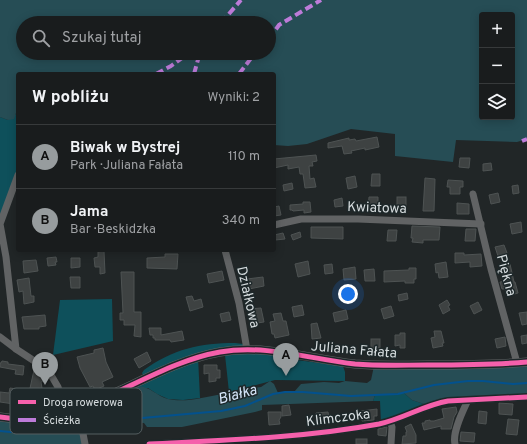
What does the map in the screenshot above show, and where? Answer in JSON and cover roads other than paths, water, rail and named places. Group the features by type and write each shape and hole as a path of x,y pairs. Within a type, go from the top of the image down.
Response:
{"street":[{"path":"16,180 0,224 16,349"},
{"name":"Piękna","path":"473,194 491,269 517,363"},
{"name":"Kwiatowa","path":"276,225 301,219 358,219 481,224"},
{"name":"Działkowa","path":"226,252 239,303 248,350"},
{"path":"0,337 48,370 58,388"},
{"name":"Juliana Fałata","path":"129,388 185,361 219,352 248,350 266,351 374,366 485,365 527,362"},
{"name":"Klimczoka","path":"149,444 286,436 352,429 381,424 435,403 527,397"},
{"path":"455,444 454,436 468,400"},
{"name":"Juliana Fałata","path":"0,416 10,418"},
{"path":"390,420 392,427 391,444"},
{"path":"83,434 85,444"}],"waterway":[{"name":"Białka","path":"142,418 221,411 245,406 273,394 285,392 351,396 398,394 434,385 468,381 513,384 527,383"},
{"name":"Białka","path":"0,431 10,432"}],"place":[{"name":"Biwak w Bystrej","path":"286,376"},
{"name":"Jama","path":"45,385"}]}
